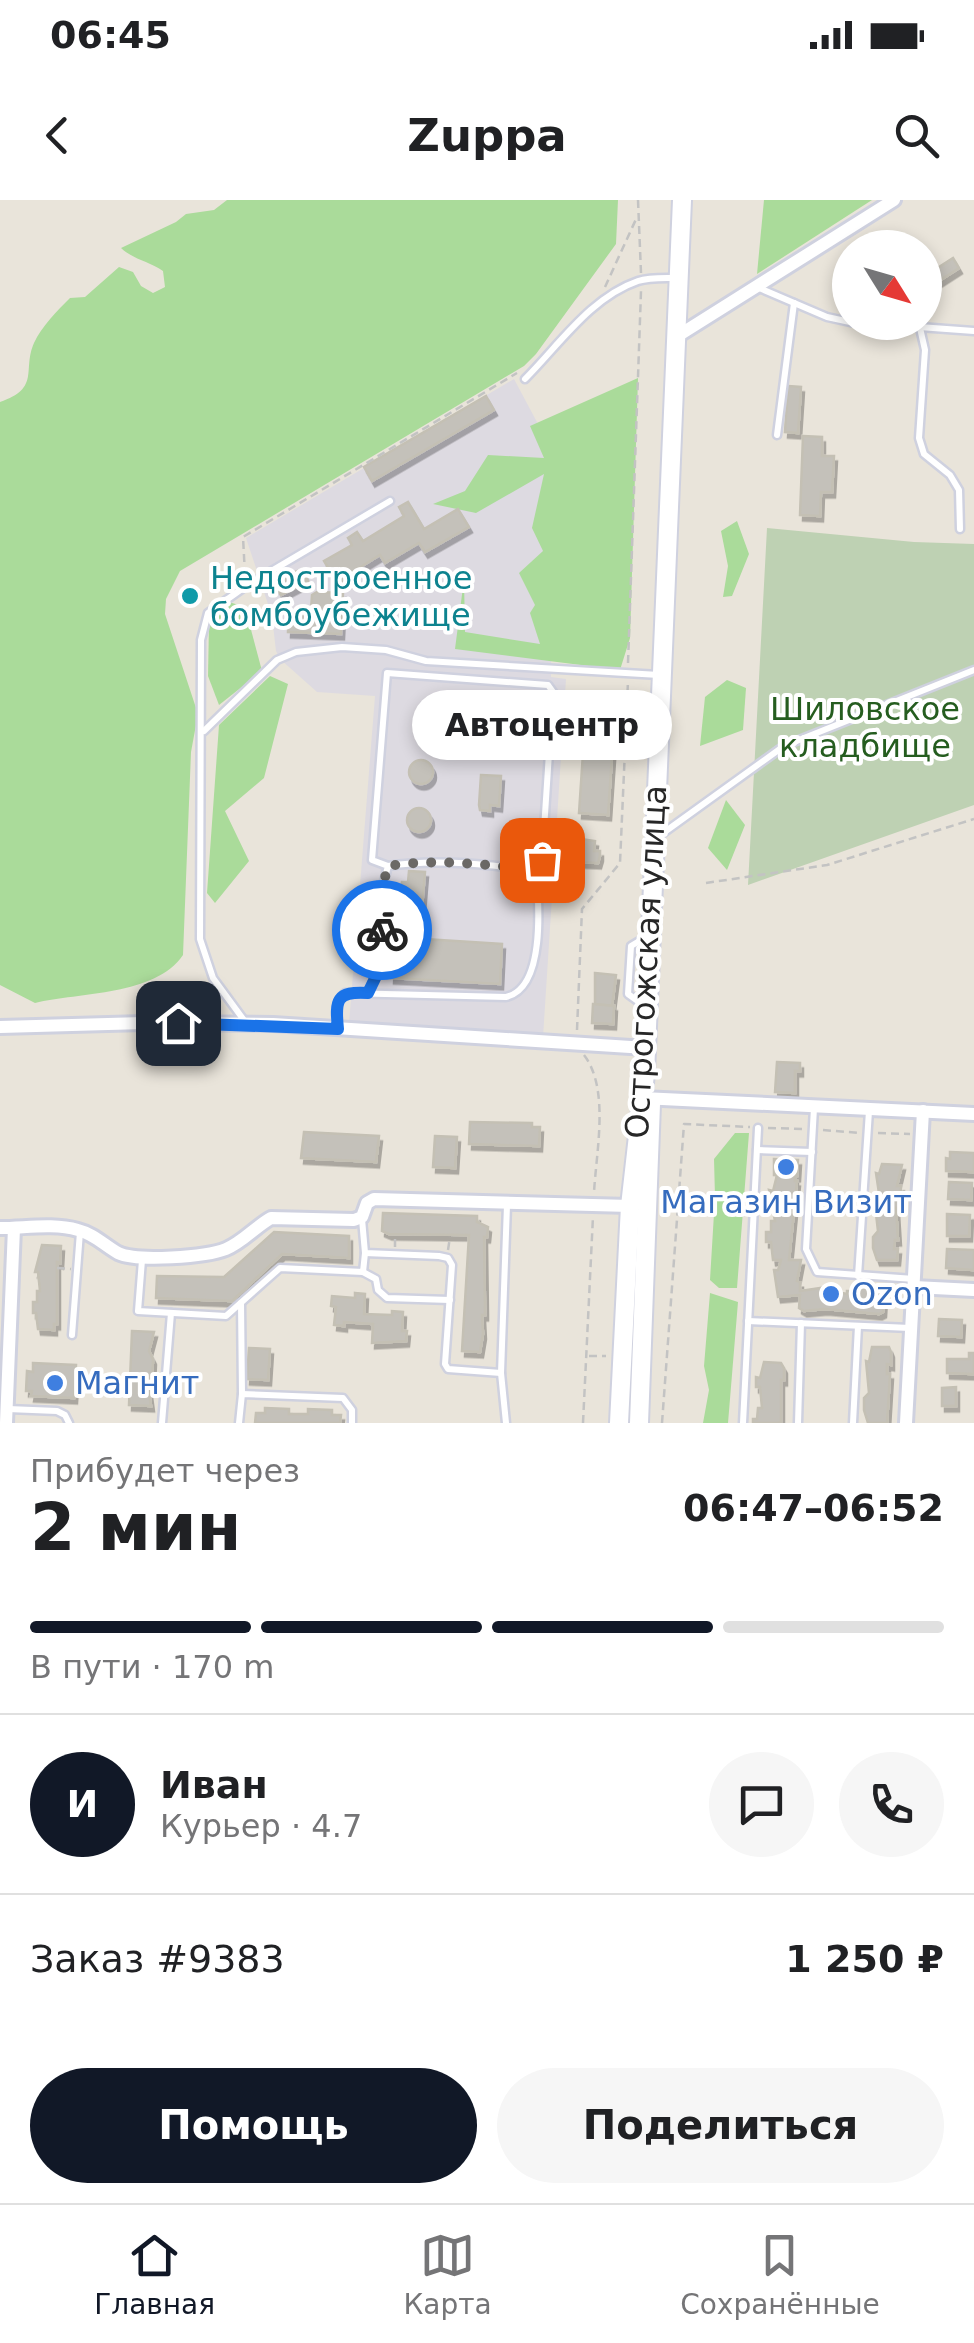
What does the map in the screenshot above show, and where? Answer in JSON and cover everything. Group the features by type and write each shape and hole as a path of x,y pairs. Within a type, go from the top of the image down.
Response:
{"street":[{"name":"Острогожская улица","path":"619,1423 630,1206 646,1098 682,200"},
{"path":"676,337 894,200"},
{"path":"0,1027 246,1024 646,1048"},
{"path":"639,1423 646,1098 974,1114"},
{"path":"906,1423 923,1111"},
{"path":"6,1416 7,1228 58,1226 80,1230 120,1254 142,1258 221,1251 240,1242 270,1218 362,1218 367,1203 374,1199 630,1206"},
{"path":"914,1283 974,1290"}],"lane":[{"path":"525,379 615,291 642,279 678,278"},
{"path":"756,287 832,318"},
{"path":"777,435 794,303"},
{"path":"942,329 974,331"},
{"path":"923,340 926,350 919,438 924,454 950,474 958,490 960,528"},
{"path":"246,1024 213,978 200,939 201,640 208,613 246,586 390,501"},
{"path":"203,732 277,660 296,652 342,647 386,650 426,661 662,674"},
{"path":"655,840 784,746 974,670"},
{"path":"338,1029 336,1010 345,993 506,997 523,989 533,966 538,904 536,870 542,860 553,692 548,685 386,672 372,860 388,866 459,863 536,870"},
{"path":"368,993 380,968 383,885 388,866"},
{"path":"814,1108 806,1249 816,1272 914,1283"},
{"path":"858,1276 869,1110"},
{"path":"742,1423 758,1128"},
{"path":"757,1150 812,1152"},
{"path":"506,1423 501,1373 507,1202"},
{"path":"362,1218 363,1272"},
{"path":"72,1334 80,1230"},
{"path":"365,1253 448,1258 452,1265 448,1369 501,1373"},
{"path":"142,1258 138,1311 226,1316 280,1268 363,1272 376,1279 378,1290 387,1298 450,1300"},
{"path":"239,1423 240,1303"},
{"path":"162,1423 171,1313"},
{"path":"748,1321 910,1328"},
{"path":"798,1423 801,1324"},
{"path":"853,1423 858,1326"},
{"path":"242,1394 343,1398 352,1410 352,1423"},
{"path":"6,1416 57,1411 69,1423"}],"path":[{"path":"583,1423 599,1087 593,1067 576,1045 582,909 620,863 642,279 638,200"},
{"path":"597,307 637,216"},
{"path":"246,586 242,537 521,371 538,366"},
{"path":"706,883 827,866 974,819"},
{"path":"394,1254 395,1234"},
{"path":"448,1258 450,1237"},
{"path":"57,1268 76,1269"},
{"path":"662,1423 674,1268"}],"shaded area":[{"path":"514,379 554,454 551,677 566,679 543,1037 349,1024 375,696 317,692 280,659 272,616 246,538"}],"green space":[{"path":"227,200 618,200 616,244 524,366 180,571 166,599 165,614 198,714 191,752 183,955 170,968 136,985 35,1003 0,985 0,402 13,397 26,384 37,337 70,298 85,297 119,267 133,272 141,286 153,293 165,287 163,271 121,248 186,214 214,210"},
{"path":"764,200 872,200 757,274"},
{"path":"638,378 630,638 620,670 455,649 464,579 465,632 540,644 530,613 535,605 519,573 543,551 532,528 544,474 476,513 433,504 465,491 488,455 544,458 530,426"},
{"path":"737,521 749,554 732,596 723,597 728,566 721,531"},
{"name":"Шиловское кладбище","path":"767,528 974,544 974,805 748,885"},
{"path":"229,602 245,607 262,671 219,705 208,676 209,624"},
{"path":"270,676 288,684 264,778 225,811 249,861 215,903 207,893 219,725"},
{"path":"727,680 746,688 743,730 700,746 705,697"},
{"path":"726,800 745,825 727,870 708,848"},
{"path":"735,1133 749,1133 737,1288 719,1288 710,1280 714,1159"},
{"path":"710,1293 738,1302 728,1423 703,1423 709,1390 704,1366"}],"building":[{"path":"953,258 959,268 942,279 942,265"},
{"path":"788,386 801,387 798,433 785,432"},
{"path":"486,396 494,410 372,481 364,467"},
{"path":"803,436 822,437 822,456 834,456 832,492 821,492 820,516 800,515"},
{"path":"408,502 424,529 458,509 469,527 425,552 419,543 385,563 380,555 346,576 350,581 342,585 339,579 336,581 324,561 352,545 348,538 357,532 363,541 404,516 399,507"},
{"path":"302,569 308,581 281,595 273,581"},
{"path":"343,593 341,634 288,632 289,610 311,611 312,595"},
{"path":"604,711 615,712 608,815 579,813 583,753 596,754"},
{"path":"421,760 430,763 430,781 421,784 412,781 409,772 412,763"},
{"path":"481,775 501,776 499,806 490,805 490,811 480,810"},
{"path":"419,808 428,811 428,829 419,832 410,829 407,820 410,811"},
{"path":"581,839 595,841 594,851 600,851 598,863 579,862"},
{"path":"409,871 425,872 422,908 406,907 406,902 412,902 413,892 401,891 402,882 408,882"},
{"path":"393,937 502,944 500,984 391,978"},
{"path":"595,973 616,975 612,1006 595,1004"},
{"path":"593,1004 614,1006 613,1024 592,1023"},
{"path":"777,1062 800,1063 800,1071 795,1071 795,1093 775,1092"},
{"path":"470,1122 532,1123 532,1127 540,1127 539,1146 469,1144"},
{"path":"304,1132 379,1136 376,1162 301,1158"},
{"path":"435,1136 457,1137 455,1168 433,1167"},
{"path":"950,1152 974,1153 974,1172 946,1171"},
{"name":"Магазин Визит","path":"774,1159 798,1160 797,1176 774,1175"},
{"path":"882,1164 902,1165 897,1186 901,1186 900,1208 896,1208 897,1260 877,1260 873,1248 873,1237 878,1231 875,1205 880,1200 876,1173 879,1174"},
{"path":"777,1175 795,1176 797,1181 789,1260 801,1260 797,1281 800,1291 827,1287 847,1294 858,1288 869,1289 884,1296 883,1312 804,1311 799,1308 800,1295 778,1297 774,1270 778,1270 781,1260 773,1260 771,1242 766,1242 766,1232 771,1232 771,1221 775,1221 769,1190 773,1191"},
{"path":"949,1182 972,1183 971,1200 948,1199"},
{"path":"383,1213 477,1216 477,1222 488,1227 484,1237 485,1315 480,1352 462,1351 469,1235 389,1234 382,1231"},
{"path":"947,1214 970,1215 969,1236 947,1236"},
{"path":"274,1232 349,1236 349,1258 282,1254 232,1301 156,1298 157,1276 224,1277"},
{"path":"42,1245 61,1246 54,1330 38,1329 33,1313 33,1302 37,1302 40,1291 35,1272"},
{"path":"947,1249 974,1250 974,1270 946,1268"},
{"path":"355,1293 365,1294 364,1314 403,1312 406,1341 372,1343 373,1324 334,1325 336,1307 331,1306 332,1296 355,1298"},
{"path":"939,1319 962,1320 961,1337 938,1336"},
{"path":"132,1331 154,1332 149,1351 153,1359 152,1381 148,1384 151,1406 129,1405"},
{"path":"872,1347 889,1347 891,1352 891,1365 887,1364 887,1423 868,1423 864,1410 864,1398 869,1393 866,1361 869,1362"},
{"path":"249,1348 270,1349 268,1380 247,1379"},
{"path":"969,1353 974,1353 974,1374 947,1373 947,1359 969,1359"},
{"path":"764,1362 781,1363 784,1368 778,1423 753,1423 758,1408 762,1408 756,1377 760,1378"},
{"path":"33,1363 76,1365 74,1398 31,1396 32,1391 26,1391 27,1371 33,1372"},
{"path":"956,1387 956,1406 942,1406 942,1388"},
{"path":"265,1408 289,1409 289,1414 308,1414 308,1409 332,1410 332,1415 341,1415 340,1423 255,1423 256,1413 265,1413"}],"way so far":[{"path":"382,930 383,885 388,866 412,862 536,870 542,860"}],"place":[{"name":"Недостроенное бомбоубежище","path":"190,596"},
{"name":"Автоцентр","path":"542,860"},
{"name":"Магазин Визит","path":"786,1167"},
{"name":"Ozon","path":"831,1294"},
{"name":"Магнит","path":"55,1383"}],"route":[{"path":"178,1023 338,1029 339,998 345,993 368,993 380,968 382,930"}]}
